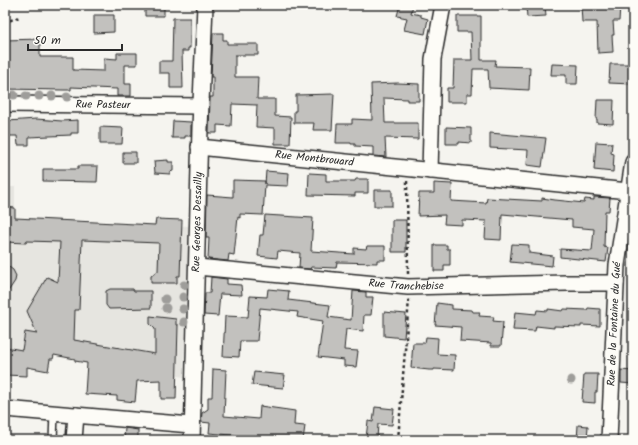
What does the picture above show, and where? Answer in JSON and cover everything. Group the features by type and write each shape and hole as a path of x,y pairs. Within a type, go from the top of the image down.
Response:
{"street":[{"name":"Rue Georges Dessailly","path":"192,433 199,147 205,5"},
{"path":"430,171 433,59 443,5"},
{"name":"Rue Pasteur","path":"5,104 201,106"},
{"name":"Rue Montbrouard","path":"199,147 628,192"},
{"name":"Rue de la Fontaine du Gué","path":"609,440 619,246 629,209 628,192 633,162"},
{"name":"Rue Tranchebise","path":"197,267 408,287 616,283"},
{"path":"5,409 76,415 192,433"},
{"path":"74,440 76,415"}],"lane":[{"path":"53,440 54,413"}],"path":[{"path":"5,24 20,17"},
{"path":"398,440 409,296 407,168"}],"shaded area":[{"path":"5,187 15,187 15,218 189,226 184,377 5,347"}],"building":[{"path":"145,5 164,5 164,16 145,16"},
{"path":"400,5 413,5 411,13 421,15 421,17 428,19 425,34 404,30 407,18 397,16"},
{"path":"526,5 545,5 546,16 527,17"},
{"path":"581,5 620,5 619,21 613,21 613,52 598,53 597,22 582,22"},
{"path":"94,15 114,15 114,32 94,33"},
{"path":"457,16 481,16 481,60 496,60 495,66 530,67 529,90 489,88 488,69 473,69 472,94 467,94 467,102 447,102 447,88 453,88 454,60 472,60 471,32 457,32"},
{"path":"173,18 190,18 190,48 188,48 188,51 182,51 183,88 170,88 170,73 159,73 159,61 172,61"},
{"path":"213,33 223,33 223,40 227,40 227,44 258,44 258,55 235,55 235,77 258,77 257,99 275,99 275,116 291,117 290,144 275,144 275,128 256,127 257,105 232,104 231,126 217,125 217,133 209,133 210,97 213,97 213,77 211,77"},
{"path":"40,39 40,57 73,57 73,70 104,71 104,58 117,59 117,53 137,53 137,65 125,65 125,84 131,84 131,96 117,96 117,89 71,87 71,90 5,89 5,40"},
{"path":"552,64 578,65 577,84 566,84 566,75 551,75"},
{"path":"610,64 632,64 632,84 609,83"},
{"path":"371,84 419,84 419,101 384,98 385,123 418,123 418,139 385,138 386,157 373,156 373,147 355,146 355,144 351,143 336,143 337,124 352,124 352,119 372,120"},
{"path":"334,94 332,130 313,130 314,123 294,123 296,95"},
{"path":"597,100 614,100 613,124 597,123"},
{"path":"36,119 62,121 78,120 78,133 71,133 71,135 29,137 29,145 18,145 17,136 8,136 8,121"},
{"path":"173,121 191,122 191,136 185,136 185,138 172,138"},
{"path":"100,127 123,128 122,144 100,144"},
{"path":"446,127 471,128 471,143 459,142 459,144 446,144"},
{"path":"490,133 546,138 542,167 527,165 528,150 490,148"},
{"path":"596,142 612,143 611,153 614,154 613,172 594,170"},
{"path":"123,152 136,152 136,163 123,163"},
{"path":"168,160 168,162 173,162 173,171 170,172 170,174 155,173 154,161"},
{"path":"78,166 98,166 97,182 43,181 43,169 78,169"},
{"path":"266,171 289,173 288,186 265,185 263,215 240,214 240,218 238,217 234,255 229,254 228,261 208,259 209,238 206,238 207,195 233,197 233,180 265,181 265,184"},
{"path":"309,173 326,174 326,181 355,181 356,179 368,179 368,193 355,193 355,196 308,195"},
{"path":"434,183 452,184 451,201 486,203 487,198 542,201 542,198 584,203 585,199 594,200 594,197 610,198 609,211 605,211 604,247 608,248 606,262 560,257 560,249 592,251 594,229 572,227 572,220 502,214 501,240 485,239 486,221 462,220 462,225 444,224 445,215 418,216 419,193 434,193"},
{"path":"374,190 392,190 392,206 374,206"},
{"path":"5,207 15,208 15,218 155,225 156,219 182,220 180,276 177,276 177,283 151,283 151,276 158,271 159,243 82,240 79,310 75,310 74,340 155,354 155,329 150,324 150,316 176,319 176,325 178,325 176,399 161,399 161,380 137,381 135,402 117,400 117,396 85,394 87,363 54,355 53,359 50,359 48,371 27,367 27,376 5,375 5,347 22,350 25,332 37,334 27,311 47,277 58,282 60,242 5,242"},
{"path":"265,215 313,218 311,251 354,254 354,248 366,249 367,246 385,246 385,260 377,260 377,263 337,262 336,268 311,267 310,269 299,268 300,253 278,251 277,258 258,256 260,235 263,235"},
{"path":"392,220 406,220 406,252 392,252"},
{"path":"512,244 529,245 529,253 553,256 552,266 510,262"},
{"path":"434,245 447,245 447,249 450,249 450,265 444,265 444,271 434,271"},
{"path":"5,264 13,270 16,276 15,281 5,296"},
{"path":"211,277 227,279 227,284 241,285 242,295 220,294 218,316 204,315 205,293 210,293"},
{"path":"110,289 151,291 151,308 109,309 106,305 106,291"},
{"path":"268,289 289,291 288,300 330,305 328,317 351,320 353,291 366,292 366,297 373,297 371,315 364,315 363,331 346,329 344,350 358,351 356,367 344,366 344,360 318,357 323,321 297,317 298,312 260,308 257,341 240,341 239,357 223,356 225,316 248,317 250,296 267,297"},
{"path":"437,303 452,305 452,309 480,312 479,316 494,317 493,321 503,322 501,346 491,346 491,343 460,341 461,327 435,325"},
{"path":"588,308 600,309 600,326 554,326 554,328 536,326 535,331 513,330 515,312 536,314 537,310 548,311 548,309 563,311 564,309 587,310"},
{"path":"384,312 406,314 404,338 384,336"},
{"path":"426,337 438,338 437,354 455,355 454,370 411,368 413,343 425,343"},
{"path":"213,369 226,370 224,416 259,419 260,406 295,411 294,425 305,426 303,440 269,438 269,440 252,440 253,437 209,433 210,423 201,422 202,413 208,409 208,397 212,397"},
{"path":"621,370 633,371 633,384 621,383"},
{"path":"254,372 285,375 283,388 252,385"},
{"path":"584,374 598,374 595,403 582,402"},
{"path":"375,407 394,409 392,425 378,424 377,439 366,438 368,421 373,422"},
{"path":"578,425 588,426 587,440 577,440"},
{"path":"125,428 138,430 138,440 124,440"}]}
